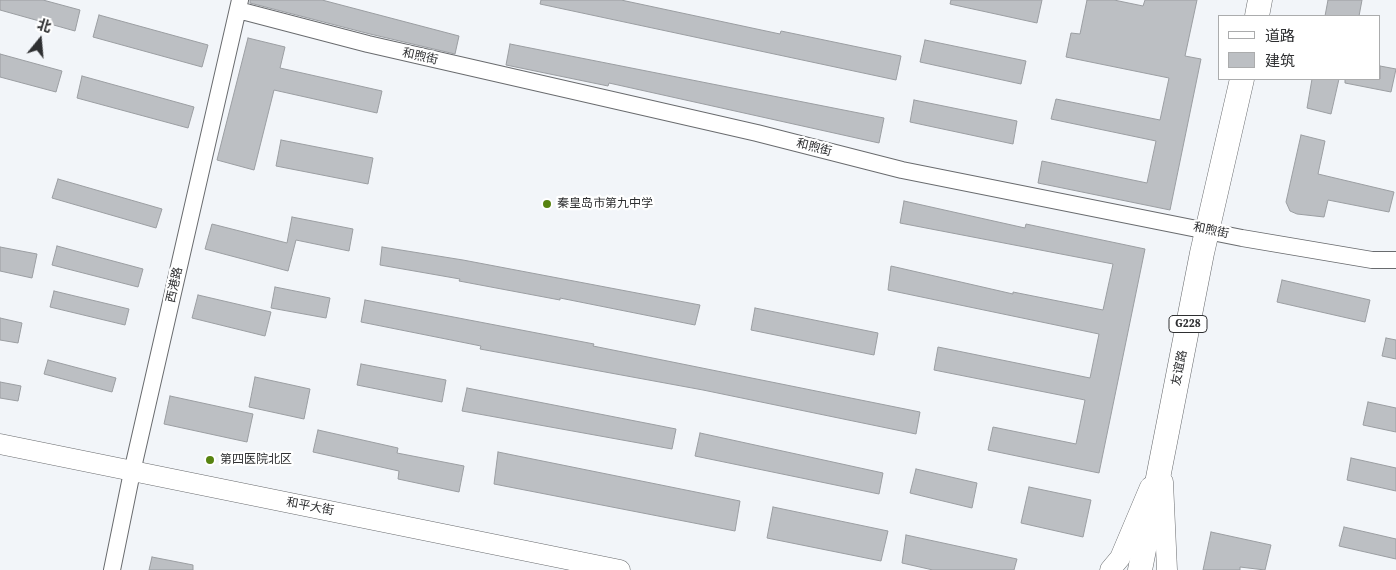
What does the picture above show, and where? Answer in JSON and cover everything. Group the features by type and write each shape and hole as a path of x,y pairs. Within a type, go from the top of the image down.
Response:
{"highway":[{"path":"1257,15 1260,0"},
{"name":"友谊路","path":"1140,570 1208,230 1242,80"}],"main road":[{"name":"和平大街","path":"0,444 620,570"},
{"path":"1110,570 1120,558 1162,457"},
{"path":"1162,457 1167,570"}],"street":[{"name":"和煦街","path":"239,5 368,44 757,133 902,170 1372,260 1396,260"},
{"name":"西港路","path":"112,570 132,472 239,5"}],"building":[{"path":"0,0 43,0 80,10 75,31 0,10"},
{"path":"250,0 322,0 459,36 455,54 250,3"},
{"path":"541,0 621,0 780,34 781,31 901,56 896,80 540,4"},
{"path":"951,0 1042,0 1037,23 950,4"},
{"path":"1087,0 1114,0 1143,6 1145,0 1197,0 1185,56 1201,59 1170,210 1038,183 1042,161 1147,183 1156,141 1051,119 1056,99 1160,120 1169,78 1066,57 1071,33 1080,34"},
{"path":"1328,0 1362,0 1359,15 1325,15"},
{"path":"99,15 208,45 202,67 93,37"},
{"path":"248,38 285,47 280,68 382,91 377,113 274,90 254,170 217,160"},
{"path":"925,40 1026,61 1021,84 920,62"},
{"path":"510,44 884,118 879,143 609,83 608,86 506,65"},
{"path":"0,54 62,71 56,92 0,77"},
{"path":"1381,66 1396,69 1391,92 1345,83 1345,80 1381,80"},
{"path":"82,76 194,107 188,128 77,98"},
{"path":"1312,80 1339,80 1331,114 1307,108"},
{"path":"914,100 1017,121 1013,144 910,122"},
{"path":"1301,135 1325,141 1318,174 1394,192 1389,212 1328,200 1324,217 1297,214 1290,211 1286,202"},
{"path":"281,140 373,158 368,184 276,166"},
{"path":"58,179 162,209 156,228 52,198"},
{"path":"904,201 1025,228 1026,224 1145,249 1099,473 988,450 993,427 1076,444 1085,400 934,370 938,347 1090,378 1099,334 888,290 891,266 1013,294 1013,292 1103,310 1113,264 900,223"},
{"path":"292,217 353,229 349,251 296,240 288,271 205,249 212,224 287,243"},
{"path":"57,246 143,269 138,287 52,265"},
{"path":"0,247 37,254 32,278 0,271"},
{"path":"382,247 463,260 700,305 695,325 380,265"},
{"path":"1282,280 1370,300 1365,322 1277,302"},
{"path":"275,287 330,298 326,318 271,308"},
{"path":"54,291 129,309 125,325 50,307"},
{"path":"198,295 271,312 265,336 192,318"},
{"path":"365,300 594,344 593,346 920,412 916,434 703,390 480,349 481,346 361,322"},
{"path":"755,308 878,333 874,355 751,330"},
{"path":"0,318 22,323 18,343 0,340"},
{"path":"1386,338 1396,340 1396,359 1382,356"},
{"path":"48,360 116,378 112,392 44,374"},
{"path":"361,364 446,380 442,402 357,385"},
{"path":"255,377 310,389 304,419 249,407"},
{"path":"0,382 21,386 18,401 0,398"},
{"path":"467,388 676,429 672,449 462,411"},
{"path":"170,396 253,414 247,442 164,424"},
{"path":"1368,402 1396,408 1396,432 1363,425"},
{"path":"318,430 398,448 397,453 464,466 459,492 398,479 399,471 313,452"},
{"path":"700,433 883,473 879,494 695,456"},
{"path":"498,452 740,501 735,531 494,484"},
{"path":"1351,458 1396,468 1396,491 1347,480"},
{"path":"916,469 977,483 972,508 910,493"},
{"path":"1029,487 1091,500 1083,537 1021,523"},
{"path":"773,507 888,531 881,561 767,538"},
{"path":"1344,527 1396,539 1396,559 1339,546"},
{"path":"1211,532 1271,545 1265,570 1240,567 1240,570 1203,570"},
{"path":"906,535 1017,559 1014,570 933,570 902,563"},
{"path":"152,557 193,565 193,570 149,570"}],"place":[{"name":"秦皇岛市第九中学","path":"547,204"},
{"name":"第四医院北区","path":"210,460"}]}
